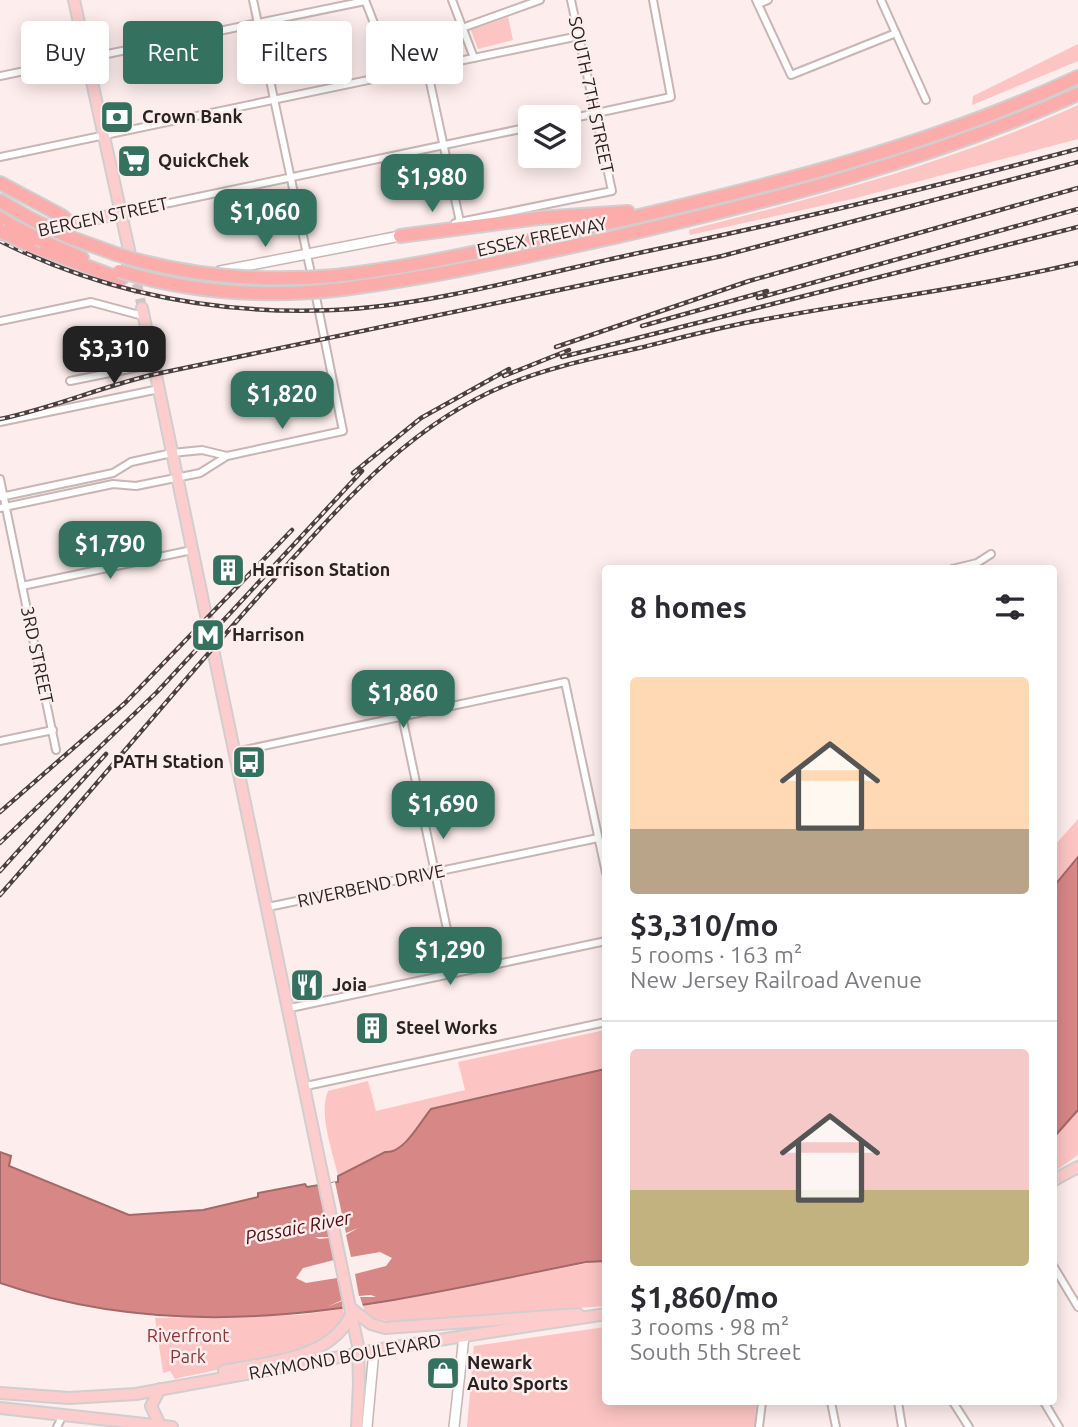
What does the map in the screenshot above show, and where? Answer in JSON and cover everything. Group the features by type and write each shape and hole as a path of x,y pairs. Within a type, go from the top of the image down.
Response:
{"highway":[{"name":"ESSEX FREEWAY","path":"0,201 33,220 69,230 116,254 176,270 236,278 335,276 476,252 650,214 898,147 1001,111 1078,78"},
{"name":"ESSEX FREEWAY","path":"4,228 120,275 211,290 271,294 344,289 556,250 743,206 949,146 1078,94"},
{"path":"0,183 64,217 69,230"},
{"path":"400,236 548,217 629,212 650,214"},
{"path":"4,228 29,245 120,275"}],"main road":[{"path":"74,0 78,21"},
{"path":"92,84 133,268"},
{"name":"BERGEN STREET","path":"69,230 122,213"},
{"path":"143,312 355,1318 359,1384 357,1427"},
{"path":"1057,1178 1078,1167"},
{"path":"355,1318 385,1328 562,1313 602,1315"},
{"name":"RAYMOND BOULEVARD","path":"0,1393 69,1398 136,1394 373,1350 602,1315"},
{"path":"175,1386 204,1375 316,1350 337,1337 355,1318"},
{"path":"160,1389 151,1405 160,1425"},
{"path":"63,1415 72,1406 112,1402 136,1394"},
{"path":"0,1408 172,1427"}],"street":[{"path":"253,0 258,21"},
{"path":"452,0 460,21"},
{"path":"463,28 540,0"},
{"name":"SOUTH 7TH STREET","path":"460,222 612,191 571,0"},
{"path":"581,116 671,97 653,0"},
{"path":"768,0 757,2 791,75 896,33"},
{"path":"881,0 926,100"},
{"path":"277,21 365,1 373,21"},
{"path":"109,54 237,29"},
{"path":"463,30 474,58"},
{"path":"463,60 579,36"},
{"path":"0,76 21,72"},
{"path":"0,157 366,81"},
{"path":"3,507 113,484 136,486 177,478 205,471 227,456 343,431 272,84"},
{"path":"133,268 223,271 460,222 430,84"},
{"name":"BERGEN STREET","path":"122,213 518,129"},
{"name":"BERGEN STREET","path":"4,228 69,230"},
{"path":"0,321 91,302 143,312"},
{"path":"70,381 154,364"},
{"path":"0,422 159,389"},
{"path":"2,497 113,473 131,462 172,453 202,450 227,456"},
{"name":"3RD STREET","path":"0,479 3,507 57,750"},
{"path":"22,586 192,552"},
{"path":"968,565 991,554"},
{"path":"236,752 565,682 602,856"},
{"path":"402,716 456,972"},
{"path":"0,741 53,730"},
{"name":"RIVERBEND DRIVE","path":"268,907 598,838"},
{"path":"290,1009 602,941"},
{"path":"306,1086 602,1023"},
{"path":"1057,1272 1078,1307"},
{"path":"454,1427 464,1336"},
{"path":"367,1427 373,1350"},
{"path":"759,1427 762,1405"},
{"path":"832,1405 836,1427"},
{"path":"898,1405 902,1427"},
{"path":"955,1405 969,1427"},
{"path":"1046,1405 1059,1427"},
{"path":"57,1427 63,1415"}],"green space":[{"path":"508,17 513,40 478,49 471,30"},
{"path":"1078,44 1078,61 972,105 973,96"},
{"path":"1078,105 1078,139 852,199 690,235 689,230 838,191 935,161"},
{"path":"1078,819 1078,857 1057,882 1057,843"},
{"path":"602,1031 602,1070 431,1109 399,1148 385,1152 338,1176 325,1122 325,1100 328,1091 368,1081 376,1111 465,1090 458,1062"},
{"path":"1078,1110 1078,1155 1057,1170 1057,1134"},
{"name":"Riverfront Park","path":"602,1260 602,1306 391,1322 371,1317 341,1324 329,1335 312,1344 265,1359 175,1379 170,1371 163,1373 155,1318 299,1315 376,1304"},
{"path":"602,1327 602,1405 756,1405 755,1427 467,1427 474,1346"}],"water":[{"path":"1078,857 1078,1110 1057,1134 1057,882"},
{"name":"Passaic River","path":"602,1070 602,1261 365,1304 293,1313 221,1317 148,1314 74,1304 0,1283 0,1152 11,1156 9,1166 129,1215 203,1210 258,1197 258,1193 305,1184 307,1187 338,1182 338,1176 385,1152 399,1148 431,1109"}],"pier":[{"path":"335,1182 346,1233 358,1228 346,1235 351,1257 380,1252 392,1258 386,1266 355,1274 359,1296 376,1297 360,1297 364,1309 343,1312 342,1301 327,1307 342,1300 337,1278 306,1283 296,1278 303,1268 334,1260 329,1238 315,1237 329,1237 318,1186"}],"tunnel":[{"path":"134,269 142,308"}],"railway":[{"path":"0,241 80,274 162,297 248,309 291,311 370,307 446,296 746,230 1078,149"},
{"path":"0,419 156,374 722,256 1078,162"},
{"path":"556,347 749,281 1078,188"},
{"path":"758,298 1078,209"},
{"path":"562,357 1078,227"},
{"path":"0,895 320,528 405,446 470,402 506,385 555,368 715,329 999,280 1078,263"},
{"path":"642,326 767,291"},
{"path":"504,376 569,350"},
{"path":"353,473 421,418 509,369"},
{"path":"0,843 157,692 362,471"},
{"path":"0,812 125,703 292,530"},
{"path":"0,871 106,754"}],"place":[{"name":"Crown Bank","path":"117,117"},
{"name":"QuickChek","path":"134,161"},
{"name":"Harrison Station","path":"228,570"},
{"name":"Harrison","path":"208,635"},
{"name":"PATH Station","path":"249,762"},
{"name":"Joia","path":"307,985"},
{"name":"Steel Works","path":"372,1028"},
{"name":"Newark Auto Sports","path":"443,1373"}]}
